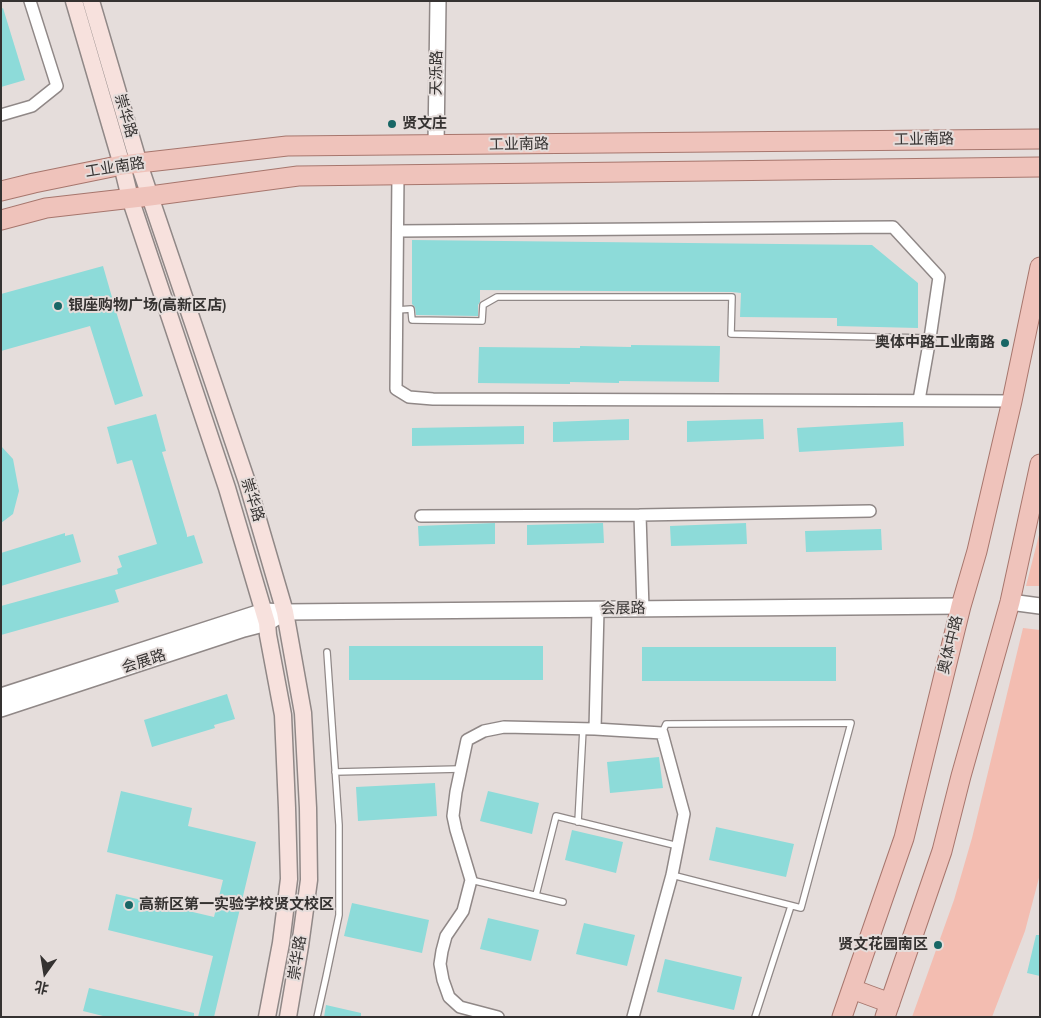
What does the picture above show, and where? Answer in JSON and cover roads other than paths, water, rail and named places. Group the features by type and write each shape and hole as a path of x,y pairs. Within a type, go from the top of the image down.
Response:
{"main road":[{"name":"崇华路","path":"74,1 130,165 150,196 247,482 285,612 303,713 308,808 309,880 288,1017"},
{"name":"崇华路","path":"91,1 130,165 130,198 227,488 265,617 283,715 288,808 289,879 267,1017"},
{"name":"工业南路","path":"1,191 34,182 130,165 287,146 1040,139"},
{"name":"工业南路","path":"1,220 46,208 298,176 1040,167"},
{"name":"奥体中路","path":"842,1017 904,838 961,606 977,551 1012,401 1040,267"},
{"path":"852,989 888,1010 942,850 1010,602 1040,464"}],"street":[{"path":"1,115 32,106 57,86 30,1"},
{"name":"天泺路","path":"436,145 438,1"},
{"path":"398,174 396,389 409,397 443,399 1012,401"},
{"path":"398,231 893,227 939,276 919,400"},
{"path":"421,516 870,511"},
{"path":"640,515 643,609"},
{"path":"1010,602 1040,606"},
{"name":"会展路","path":"1,696 285,612 961,606"},
{"path":"595,729 598,610"},
{"name":"会展路","path":"1,709 244,629 265,617"},
{"path":"498,1017 460,1008 450,997 443,980 440,964 446,936 463,911 471,880 453,816 460,769 467,740 484,731 504,727 583,728 662,733 684,814 672,875 633,1017"}],"lane":[{"path":"397,310 411,309 412,320 482,321 483,305 497,297 732,297 731,334 930,338"},
{"path":"317,1017 339,915 339,825 327,652"},
{"path":"662,733 666,724 851,724 801,908 672,875"},
{"path":"578,822 583,728"},
{"path":"335,772 460,769"},
{"path":"536,895 556,816 678,846"},
{"path":"471,880 563,902"},
{"path":"755,1017 791,906"}],"place":[{"name":"贤文庄","path":"392,124"},
{"name":"银座购物广场(高新区店)","path":"58,306"},
{"name":"奥体中路工业南路","path":"1005,343"},
{"name":"高新区第一实验学校贤文校区","path":"129,905"},
{"name":"贤文花园南区","path":"938,945"}]}
